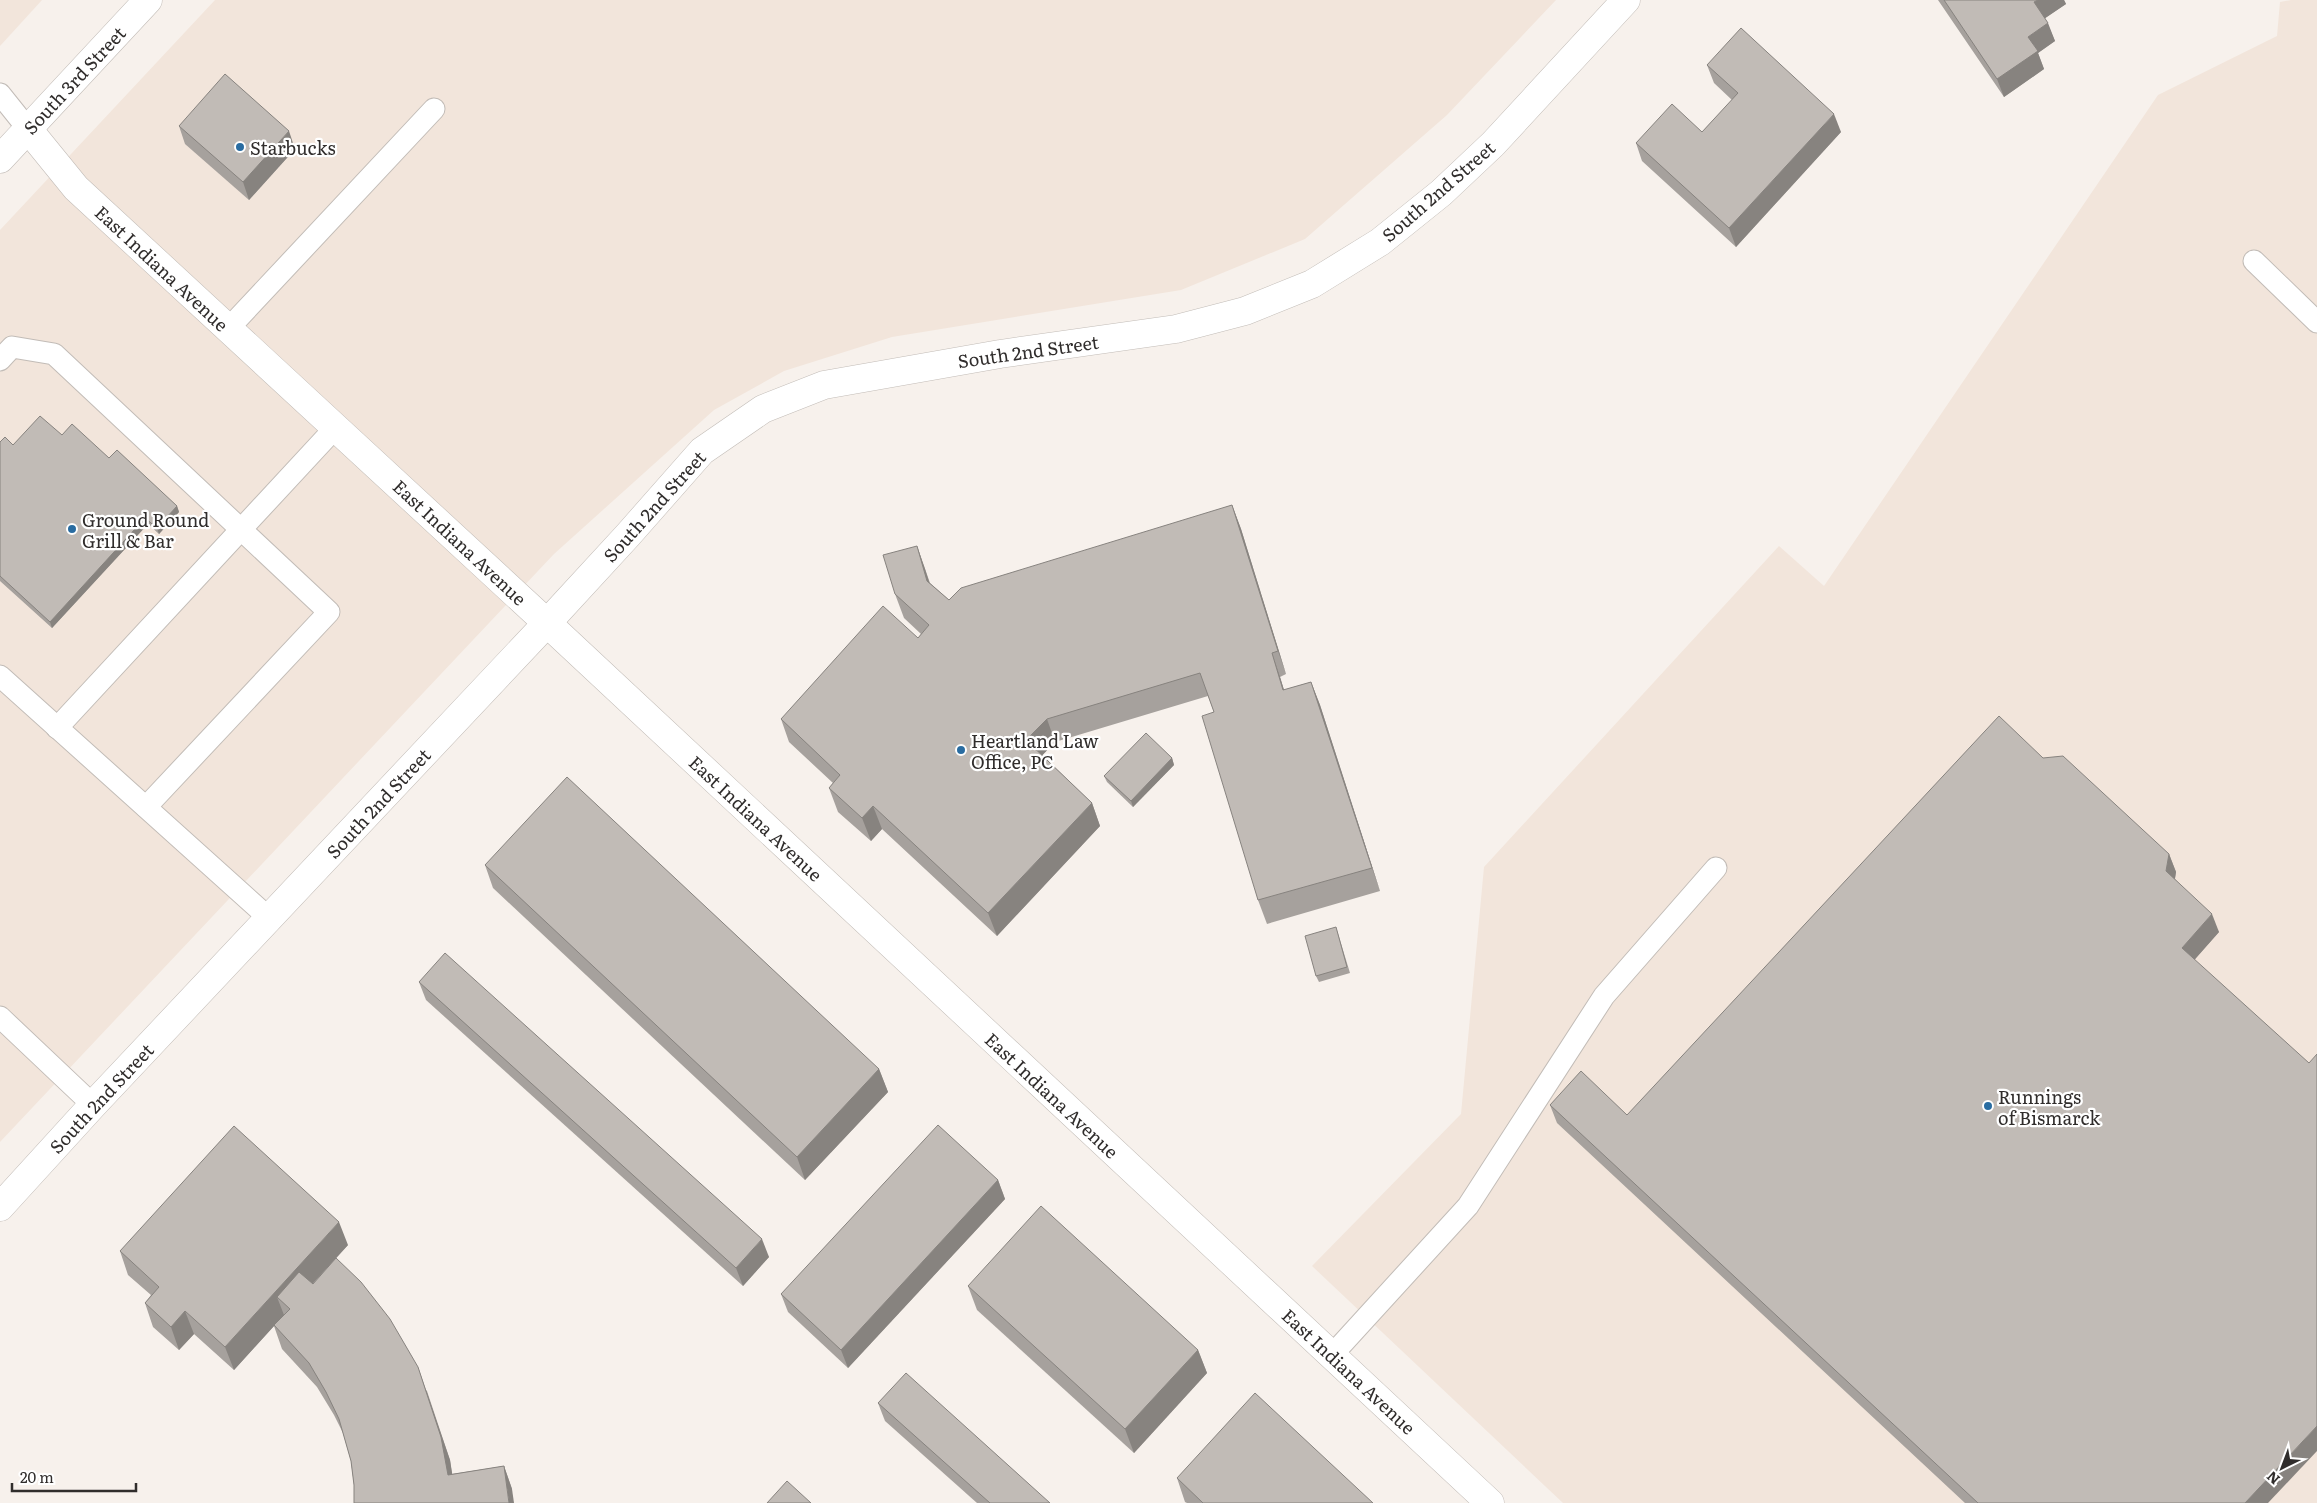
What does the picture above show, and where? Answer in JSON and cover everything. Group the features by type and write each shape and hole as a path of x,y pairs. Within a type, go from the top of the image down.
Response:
{"street":[{"name":"South 3rd Street","path":"0,159 148,0"},
{"name":"South 2nd Street","path":"0,1207 93,1105 547,623 702,451 763,409 824,385 1000,354 1147,334 1212,321 1278,299 1345,265 1413,217 1460,176 1499,137 1626,0"},
{"name":"East Indiana Avenue","path":"28,129 76,188 547,623 1490,1503"}],"lane":[{"path":"0,94 28,129"},
{"path":"228,329 434,109"},
{"path":"2254,261 2317,322"},
{"path":"0,360 12,347 54,354 329,612 146,807"},
{"path":"57,728 335,428"},
{"path":"0,676 270,919"},
{"path":"1332,1355 1468,1206 1604,996 1716,868"},
{"path":"0,1018 93,1105"}],"shaded area":[{"path":"0,0 42,0 0,46"},
{"path":"215,0 1556,0 1447,115 1305,239 1181,290 892,337 784,371 714,410 554,554 0,1142 0,230"},
{"path":"2317,0 2317,1503 1563,1503 1312,1266 1461,1114 1484,867 1779,546 1824,586 2158,95 2277,36 2280,2"}],"building":[{"path":"1944,0 2038,0 2034,2 2048,23 2028,37 2038,51 1997,79"},
{"path":"1741,28 1834,114 1729,228 1636,143 1672,104 1702,132 1738,93 1707,65"},
{"name":"Starbucks","path":"225,74 289,131 243,182 179,126"},
{"name":"Ground Round Grill & Bar","path":"40,416 62,435 72,424 109,458 117,450 177,506 157,528 145,518 50,622 0,576 0,442 5,437 13,445"},
{"path":"1232,505 1278,651 1272,653 1283,690 1311,682 1372,868 1258,900 1202,716 1214,712 1200,673 1047,719 1026,740 1092,803 988,913 873,806 862,818 829,788 840,775 781,719 883,606 918,638 929,625 895,594 883,555 917,546 927,581 949,600 961,588"},
{"name":"Runnings of Bismarck","path":"1999,716 2043,758 2063,756 2169,854 2166,871 2212,914 2182,948 2309,1063 2317,1054 2317,1426 2245,1503 1978,1503 1550,1105 1581,1071 1627,1115"},
{"path":"1146,733 1172,758 1131,801 1104,776"},
{"path":"567,777 879,1069 797,1157 485,865"},
{"path":"1336,927 1347,967 1316,976 1305,936"},
{"path":"445,953 762,1239 736,1268 419,982"},
{"path":"938,1125 998,1180 841,1350 781,1294"},
{"path":"234,1126 339,1222 225,1347 185,1311 171,1327 145,1303 159,1287 120,1251"},
{"path":"1041,1206 1198,1350 1125,1429 968,1286"},
{"path":"336,1258 361,1282 390,1319 418,1367 441,1437 448,1475 504,1466 509,1503 354,1503 351,1461 339,1419 309,1363 274,1325 290,1309 277,1297 299,1272 313,1284"},
{"path":"906,1373 1050,1503 990,1503 878,1403"},
{"path":"1255,1393 1373,1503 1203,1503 1177,1478"},
{"path":"787,1481 811,1503 767,1503"}],"place":[{"name":"Starbucks","path":"240,147"},
{"name":"Ground Round Grill & Bar","path":"72,529"},
{"name":"Heartland Law Office, PC","path":"961,750"},
{"name":"Runnings of Bismarck","path":"1988,1106"}]}
